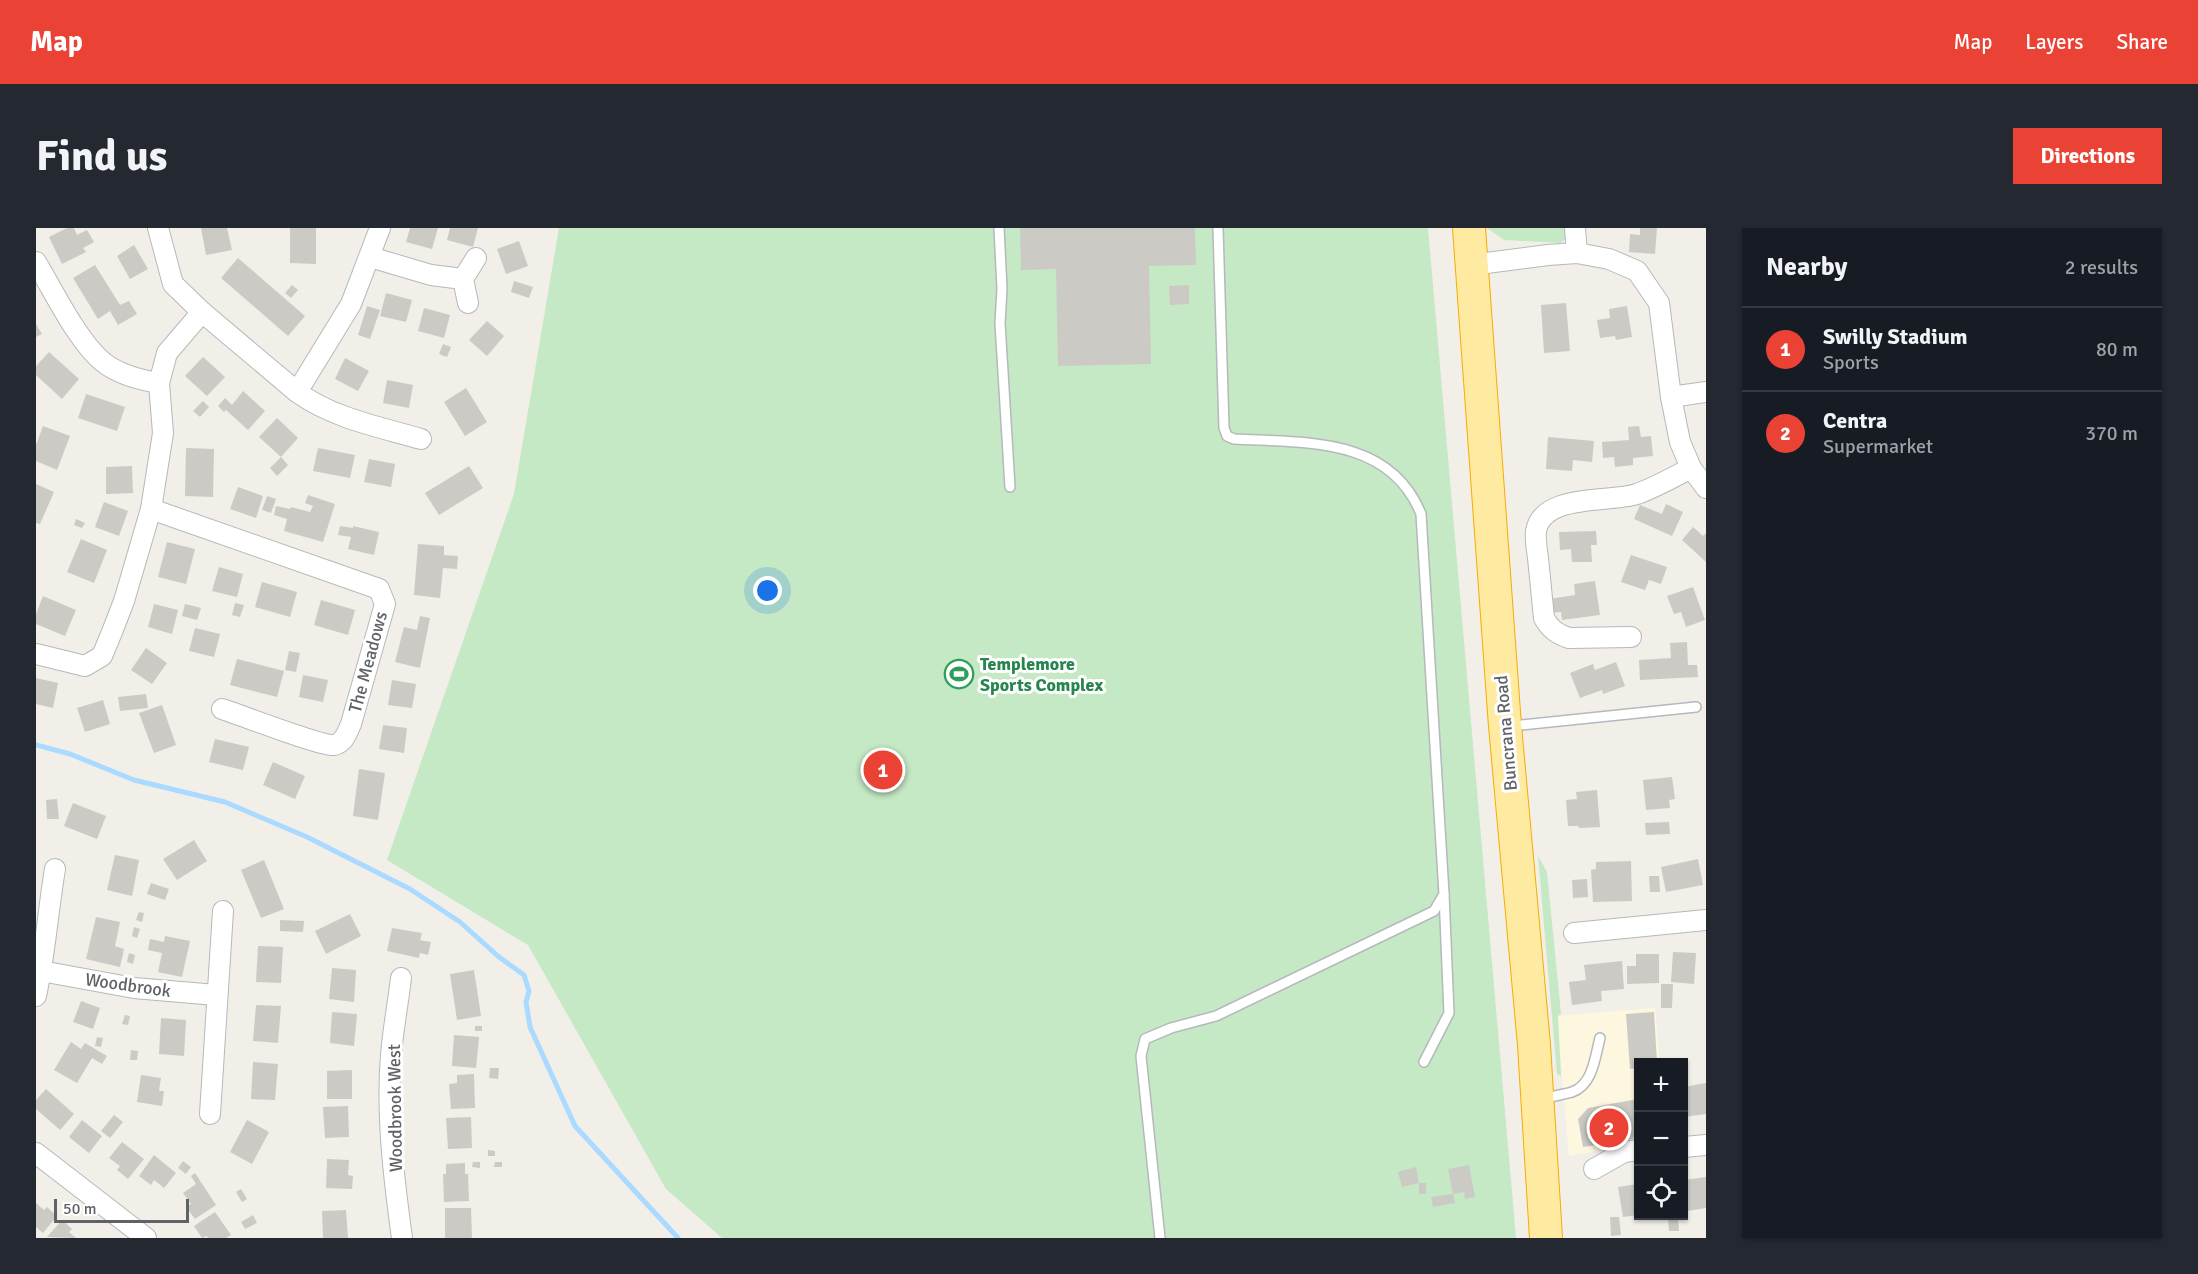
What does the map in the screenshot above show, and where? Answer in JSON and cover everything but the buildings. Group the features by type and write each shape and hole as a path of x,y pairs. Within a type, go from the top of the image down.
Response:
{"highway":[{"name":"Buncrana Road","path":"1468,228 1506,726 1538,1101 1546,1238"}],"street":[{"path":"158,228 173,284 202,312 297,392 312,403 356,420 421,439"},
{"path":"297,392 351,304 380,228"},
{"path":"1575,228 1578,253"},
{"path":"1471,265 1578,253 1609,260 1637,271 1659,303 1671,397 1680,442 1691,468 1706,488"},
{"path":"370,258 431,275 464,279"},
{"path":"468,303 464,279 476,258"},
{"path":"36,262 86,344 104,362 142,380 159,383"},
{"path":"36,654 85,666 102,656 124,601 151,509 163,433 159,383 167,353 202,312"},
{"path":"1671,397 1706,392"},
{"path":"1631,637 1569,638 1548,626 1544,618 1536,538 1539,523 1545,513 1556,506 1598,499 1617,499 1637,494 1691,468"},
{"name":"The Meadows","path":"151,509 379,588 385,604 345,739 334,745 317,741 222,709"},
{"path":"36,996 55,869"},
{"path":"210,1114 223,911"},
{"path":"1574,933 1706,920"},
{"name":"Woodbrook","path":"41,972 134,988 216,995"},
{"name":"Woodbrook West","path":"401,978 391,1056 391,1116 402,1238"},
{"path":"1688,1147 1706,1145"},
{"path":"1594,1168 1624,1152 1634,1151"},
{"path":"36,1153 146,1238"}],"lane":[{"path":"999,228 1002,289 1000,324 1010,487"},
{"path":"1218,228 1224,428 1227,436 1234,439 1328,444 1351,450 1391,471 1416,499 1421,514 1449,1013 1424,1062"},
{"path":"1506,726 1696,706"},
{"path":"1160,1238 1141,1056 1145,1038 1171,1028 1216,1016 1434,911 1444,894"},
{"path":"1538,1101 1581,1088 1588,1079 1600,1038"}],"shaded area":[{"path":"1655,1008 1660,1058 1634,1058 1634,1145 1569,1156 1557,1016"}],"green space":[{"name":"Templemore Sports Complex","path":"559,228 1428,228 1516,1238 722,1238 666,1189 528,945 387,860 514,494"},
{"path":"1487,228 1570,228 1571,234 1561,243 1504,240"},
{"path":"1538,856 1547,872 1561,1014 1558,1016 1561,1076 1557,1074"}],"waterway":[{"path":"36,745 70,754 134,780 225,802 307,837 410,889 460,922 499,957 524,975 529,991 526,1002 530,1027 575,1126 678,1238"}],"place":[{"name":"Templemore Sports Complex","path":"959,674"},
{"name":"Swilly Stadium","path":"883,770"},
{"name":"Centra","path":"1609,1128"}]}
